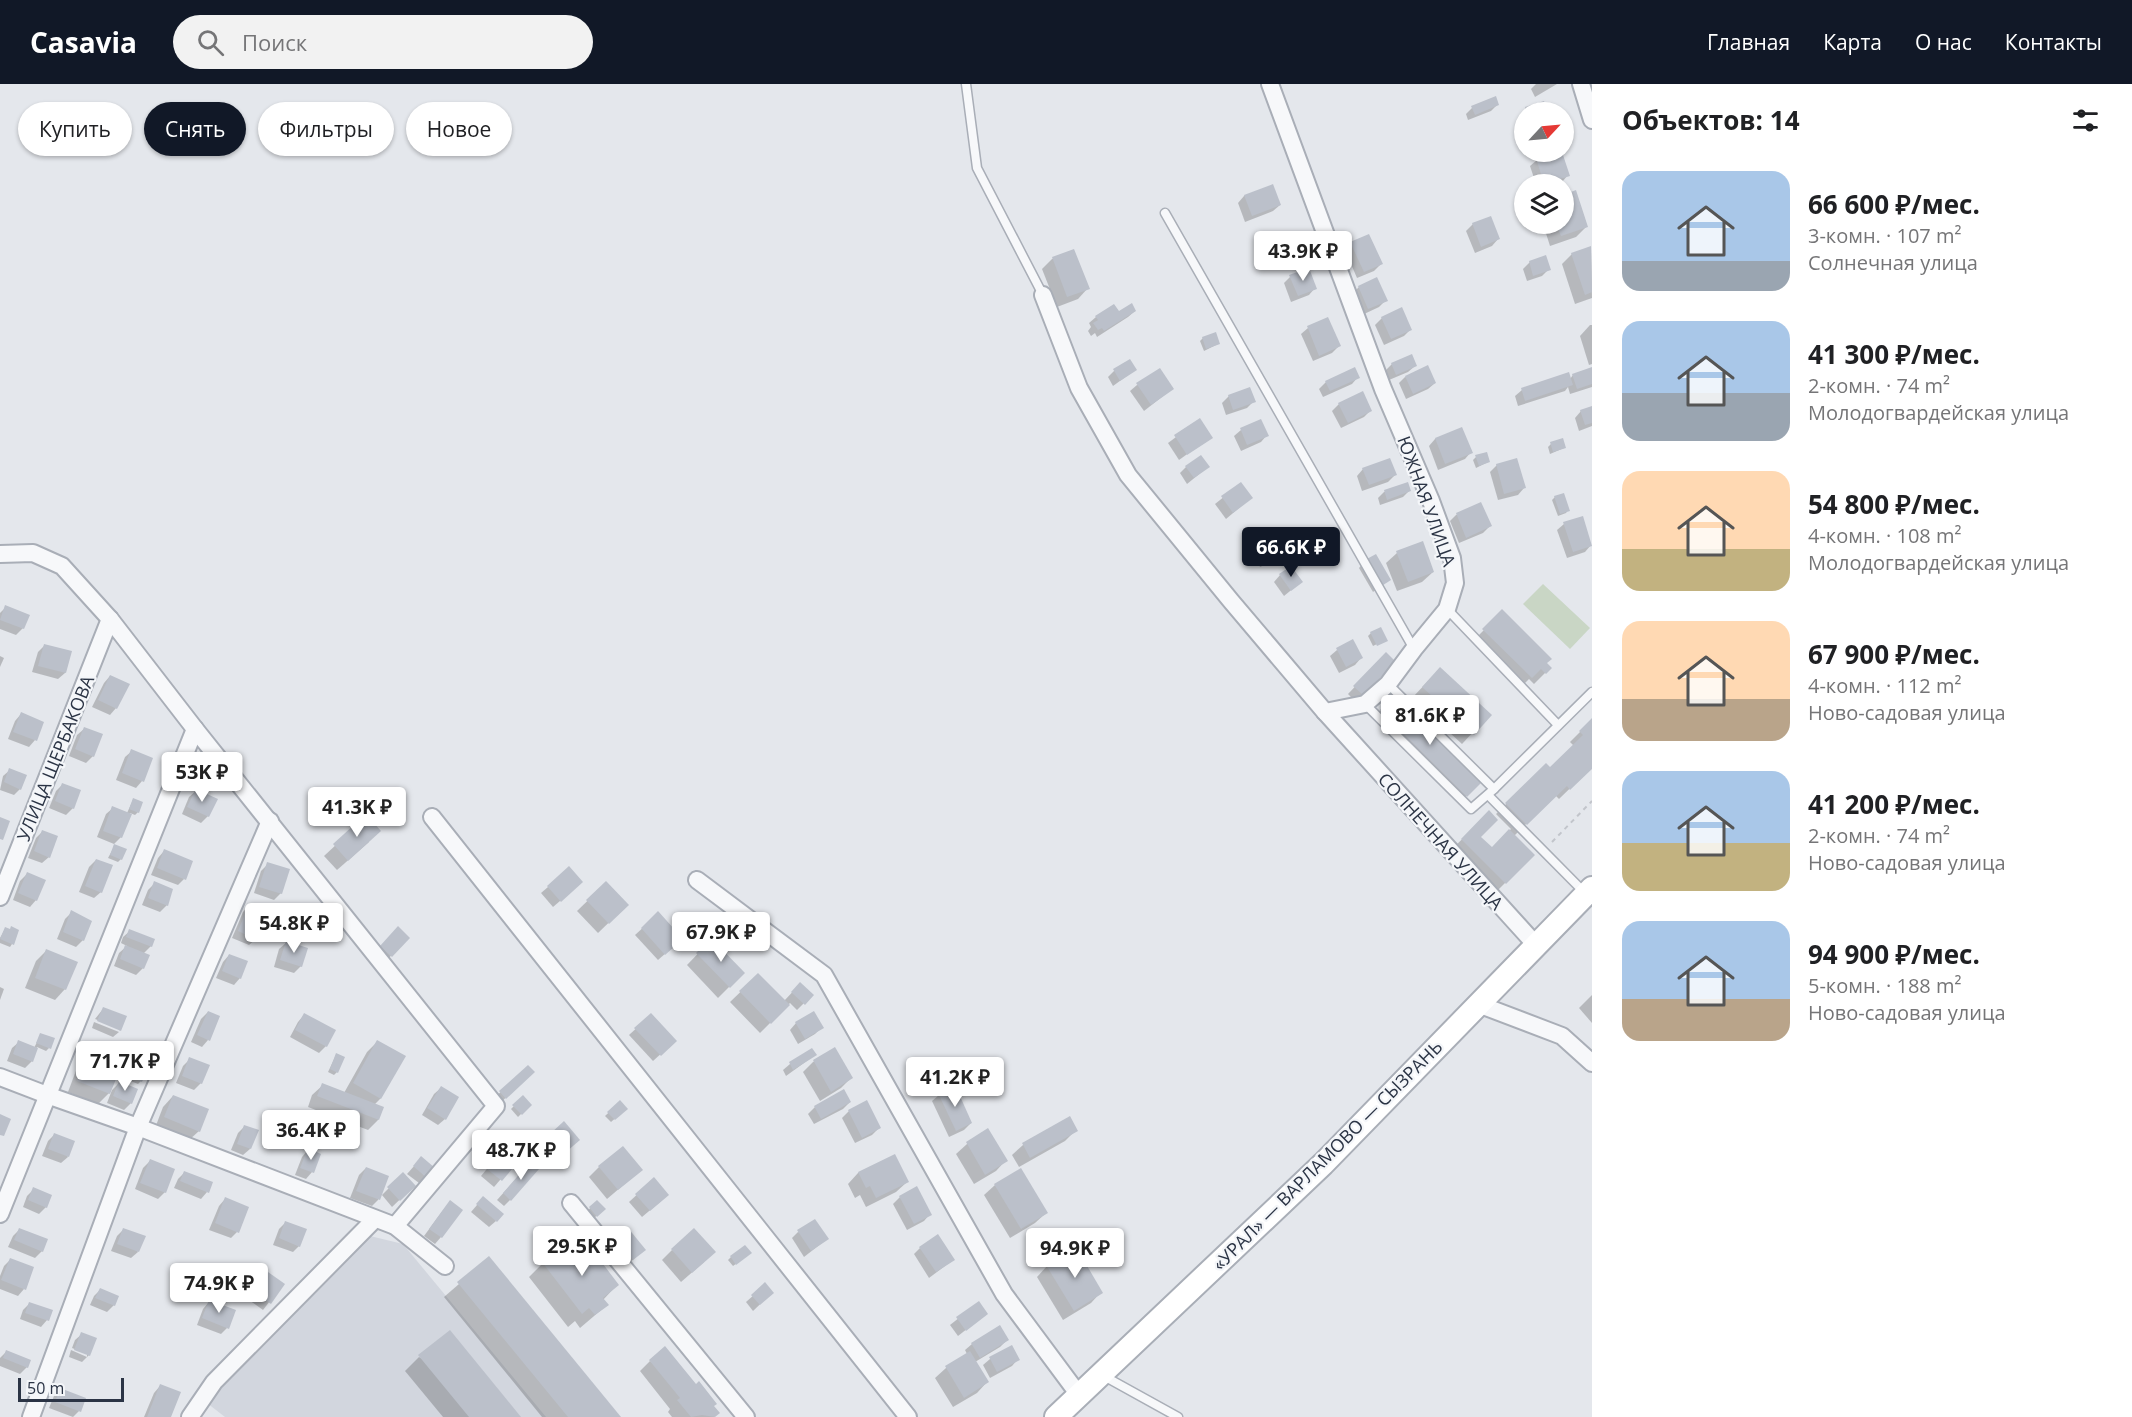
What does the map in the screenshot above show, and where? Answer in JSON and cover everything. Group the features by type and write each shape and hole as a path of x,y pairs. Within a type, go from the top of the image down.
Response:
{"main road":[{"name":"«УРАЛ» — ВАРЛАМОВО — СЫЗРАНЬ","path":"1056,1417 1323,1164 1589,891"}],"street":[{"name":"ЮЖНАЯ УЛИЦА","path":"1270,84 1383,389 1431,501 1452,558 1455,583 1447,609 1388,684 1365,704 1325,712"},
{"path":"1581,84 1592,120"},
{"name":"СОЛНЕЧНАЯ УЛИЦА","path":"1043,295 1079,388 1128,475 1231,602 1325,712 1536,945"},
{"path":"0,554 33,553 62,566 110,619 496,1106 395,1226"},
{"name":"УЛИЦА ЩЕРБАКОВА","path":"0,897 110,619"},
{"path":"0,1214 195,729"},
{"path":"432,817 908,1417"},
{"path":"31,1417 138,1127 270,821"},
{"path":"697,880 824,975 1004,1294 1079,1395"},
{"path":"1478,1004 1592,1048"},
{"path":"1562,1036 1592,1063"},
{"path":"0,1077 138,1127 395,1226 445,1266"},
{"path":"571,1203 746,1417"},
{"path":"190,1417 214,1382 375,1219"}],"lane":[{"path":"966,84 977,168 1043,295"},
{"path":"1165,213 1414,649"},
{"path":"1447,609 1558,725"},
{"path":"1388,684 1491,792 1543,851 1589,891"},
{"path":"1365,704 1471,809 1592,692"},
{"path":"1101,1375 1178,1417"}],"path":[{"path":"1543,851 1592,801"}],"shaded area":[{"path":"370,1236 403,1244 546,1417 225,1417 207,1403"}],"green space":[{"path":"1543,584 1590,628 1570,649 1523,604"}],"building":[{"path":"1496,96 1499,105 1475,115 1471,106"},
{"path":"1537,162 1565,162 1569,174 1541,174"},
{"path":"1273,184 1281,205 1252,216 1244,195"},
{"path":"1576,190 1588,227 1574,232 1574,191"},
{"path":"1491,216 1500,239 1481,247 1472,223"},
{"path":"1369,234 1383,264 1364,272 1350,242"},
{"path":"1591,246 1592,292 1585,295 1571,253"},
{"path":"1074,249 1090,289 1067,297 1052,257"},
{"path":"1546,255 1551,270 1533,276 1529,261"},
{"path":"1309,268 1317,289 1298,296 1289,275"},
{"path":"1377,277 1388,301 1368,309 1358,286"},
{"path":"1132,303 1136,311 1104,331 1102,328 1098,330 1093,323 1098,320 1095,316 1114,304 1119,311"},
{"path":"1402,307 1412,330 1391,339 1381,317"},
{"path":"1328,317 1341,346 1319,356 1307,326"},
{"path":"1216,332 1220,344 1206,349 1202,337"},
{"path":"1412,354 1417,366 1396,375 1391,363"},
{"path":"1130,359 1137,370 1120,381 1113,369"},
{"path":"1428,365 1436,383 1413,394 1405,376"},
{"path":"1355,367 1360,378 1330,391 1325,381"},
{"path":"1592,367 1592,384 1577,389 1572,374"},
{"path":"1160,368 1174,389 1151,405 1136,383"},
{"path":"1569,372 1573,385 1525,401 1521,388"},
{"path":"1250,387 1256,402 1233,410 1228,395"},
{"path":"1363,391 1372,411 1348,423 1338,403"},
{"path":"1592,406 1592,423 1585,425 1580,410"},
{"path":"1200,418 1213,438 1187,455 1174,435"},
{"path":"1261,419 1269,436 1247,445 1240,428"},
{"path":"1462,427 1473,453 1445,464 1435,438"},
{"path":"1563,438 1566,448 1553,452 1550,442"},
{"path":"1487,452 1490,462 1479,466 1475,455"},
{"path":"1201,455 1210,467 1194,478 1185,466"},
{"path":"1390,458 1397,475 1369,485 1362,468"},
{"path":"1517,458 1526,488 1504,494 1496,464"},
{"path":"1241,482 1253,498 1233,513 1221,496"},
{"path":"1408,482 1411,491 1387,500 1384,490"},
{"path":"1564,493 1570,511 1560,514 1554,496"},
{"path":"1481,502 1492,526 1466,538 1456,513"},
{"path":"1583,516 1592,546 1573,552 1563,522"},
{"path":"1286,537 1292,551 1267,561 1261,548"},
{"path":"1423,541 1434,572 1408,582 1396,551"},
{"path":"1376,554 1391,580 1380,587 1365,560"},
{"path":"1291,566 1303,582 1291,591 1279,574"},
{"path":"5,605 30,615 24,629 0,620"},
{"path":"1502,609 1552,659 1547,663 1552,668 1546,674 1541,669 1532,678 1482,629"},
{"path":"1381,627 1388,641 1377,646 1370,632"},
{"path":"1353,639 1363,658 1346,667 1336,648"},
{"path":"44,644 72,651 66,673 38,666"},
{"path":"1386,652 1396,662 1363,695 1353,686"},
{"path":"1440,667 1492,715 1474,735 1422,687"},
{"path":"110,675 130,684 117,709 98,700"},
{"path":"1394,695 1481,783 1467,797 1380,710"},
{"path":"21,712 44,722 37,741 13,732"},
{"path":"1592,718 1592,769 1570,790 1567,786 1527,825 1505,803 1546,763 1550,767 1583,735 1579,731"},
{"path":"84,727 103,734 94,757 75,749"},
{"path":"131,749 153,758 144,782 122,773"},
{"path":"9,768 27,775 21,790 4,782"},
{"path":"62,783 81,790 74,809 55,801"},
{"path":"196,789 218,799 209,817 187,807"},
{"path":"133,798 143,802 139,813 129,809"},
{"path":"112,806 132,814 122,838 103,831"},
{"path":"1489,810 1498,820 1481,837 1492,847 1509,829 1535,855 1506,884 1461,839"},
{"path":"366,814 381,831 348,861 333,844"},
{"path":"0,817 10,821 3,840 0,839"},
{"path":"42,830 58,836 50,858 34,851"},
{"path":"114,844 127,849 122,860 110,855"},
{"path":"164,849 193,861 186,880 157,868"},
{"path":"96,859 113,865 102,893 85,886"},
{"path":"267,862 290,869 282,894 259,887"},
{"path":"569,866 583,882 561,902 547,886"},
{"path":"27,872 46,880 37,901 18,893"},
{"path":"154,881 173,889 168,906 148,898"},
{"path":"606,881 629,905 609,924 586,900"},
{"path":"249,904 269,912 257,940 238,931"},
{"path":"71,910 92,921 84,941 63,932"},
{"path":"658,911 683,939 665,955 641,928"},
{"path":"11,926 19,930 14,945 0,939 5,927 10,929"},
{"path":"398,926 410,938 392,957 380,946"},
{"path":"129,929 155,939 152,947 126,937"},
{"path":"711,938 745,973 730,988 696,953"},
{"path":"286,941 308,948 302,967 280,960"},
{"path":"125,945 150,955 144,969 120,959"},
{"path":"46,949 78,962 66,990 35,978"},
{"path":"229,954 248,961 241,979 222,971"},
{"path":"758,973 790,1005 771,1024 739,991"},
{"path":"800,982 814,995 805,1005 791,992"},
{"path":"103,1007 127,1016 121,1031 97,1021"},
{"path":"208,1011 220,1016 210,1041 197,1035"},
{"path":"814,1011 824,1028 805,1039 795,1022"},
{"path":"304,1013 336,1030 327,1047 295,1030"},
{"path":"651,1013 677,1041 661,1056 634,1028"},
{"path":"40,1033 55,1038 51,1049 36,1043"},
{"path":"18,1040 38,1048 33,1062 13,1054"},
{"path":"377,1040 406,1056 381,1099 353,1083"},
{"path":"835,1047 853,1078 831,1092 813,1060"},
{"path":"812,1048 817,1055 793,1070 789,1062"},
{"path":"336,1053 345,1057 338,1073 330,1069"},
{"path":"87,1056 120,1069 110,1094 77,1081"},
{"path":"189,1057 210,1065 202,1084 182,1076"},
{"path":"129,1065 146,1072 142,1082 125,1075"},
{"path":"528,1065 535,1072 506,1099 499,1091"},
{"path":"119,1081 138,1089 132,1104 113,1096"},
{"path":"322,1083 384,1107 379,1120 317,1096"},
{"path":"955,1085 972,1123 956,1131 938,1093"},
{"path":"441,1086 459,1097 446,1120 427,1108"},
{"path":"844,1089 851,1102 821,1119 814,1106"},
{"path":"173,1095 209,1109 200,1132 164,1117"},
{"path":"523,1095 532,1105 522,1115 512,1105"},
{"path":"620,1100 628,1109 615,1120 607,1112"},
{"path":"867,1100 881,1128 862,1138 848,1110"},
{"path":"0,1114 11,1119 4,1136 0,1135"},
{"path":"1070,1116 1078,1131 1030,1158 1022,1143"},
{"path":"564,1121 580,1140 566,1152 550,1134"},
{"path":"244,1125 259,1130 251,1149 237,1144"},
{"path":"988,1128 1008,1161 985,1175 966,1142"},
{"path":"54,1133 75,1141 69,1157 48,1149"},
{"path":"506,1145 522,1157 502,1181 487,1169"},
{"path":"623,1146 643,1170 618,1190 598,1166"},
{"path":"308,1148 321,1154 314,1173 300,1168"},
{"path":"895,1154 909,1182 876,1198 870,1186 866,1188 858,1172"},
{"path":"421,1156 435,1168 427,1178 413,1166"},
{"path":"150,1159 175,1169 166,1193 140,1183"},
{"path":"530,1162 539,1169 511,1201 503,1193"},
{"path":"366,1167 389,1176 380,1200 356,1191"},
{"path":"1021,1168 1048,1213 1021,1229 994,1184"},
{"path":"184,1171 213,1182 209,1193 180,1181"},
{"path":"403,1172 416,1186 400,1201 387,1187"},
{"path":"654,1177 669,1195 650,1211 635,1194"},
{"path":"917,1186 932,1215 914,1224 899,1196"},
{"path":"33,1187 52,1195 47,1208 28,1200"},
{"path":"483,1196 504,1214 497,1222 476,1204"},
{"path":"225,1197 249,1207 239,1233 215,1223"},
{"path":"450,1200 463,1210 442,1238 429,1229"},
{"path":"597,1200 606,1209 597,1217 589,1207"},
{"path":"815,1219 829,1239 811,1251 797,1230"},
{"path":"285,1221 307,1229 300,1247 279,1238"},
{"path":"19,1228 48,1239 43,1252 14,1240"},
{"path":"123,1228 146,1236 139,1252 117,1244"},
{"path":"628,1228 646,1250 633,1260 615,1239"},
{"path":"694,1228 716,1252 692,1273 671,1249"},
{"path":"938,1234 955,1260 936,1272 919,1247"},
{"path":"566,1242 574,1252 587,1243 619,1285 603,1298 609,1305 595,1315 589,1308 582,1314 542,1262"},
{"path":"745,1245 752,1253 736,1265 730,1256"},
{"path":"1076,1247 1103,1293 1074,1311 1046,1265"},
{"path":"489,1256 621,1417 568,1417 457,1282"},
{"path":"10,1258 34,1267 26,1290 1,1280"},
{"path":"268,1272 285,1284 271,1304 254,1292"},
{"path":"765,1282 774,1293 760,1305 751,1295"},
{"path":"100,1288 119,1296 115,1306 95,1298"},
{"path":"209,1300 236,1310 229,1329 202,1318"},
{"path":"979,1301 988,1314 966,1331 956,1317"},
{"path":"29,1302 53,1310 49,1321 25,1313"},
{"path":"1000,1325 1009,1340 980,1358 971,1343"},
{"path":"450,1330 521,1417 469,1417 418,1355"},
{"path":"81,1332 97,1338 90,1356 74,1350"},
{"path":"1012,1345 1020,1360 997,1372 989,1357"},
{"path":"665,1346 696,1384 699,1381 717,1404 714,1406 720,1413 715,1417 702,1415 691,1417 677,1400 680,1398 649,1360"},
{"path":"6,1350 31,1360 28,1368 3,1358"},
{"path":"970,1351 989,1382 964,1398 945,1366"},
{"path":"160,1384 181,1392 171,1417 147,1417"},
{"path":"60,1388 86,1398 81,1412 55,1402"}]}
